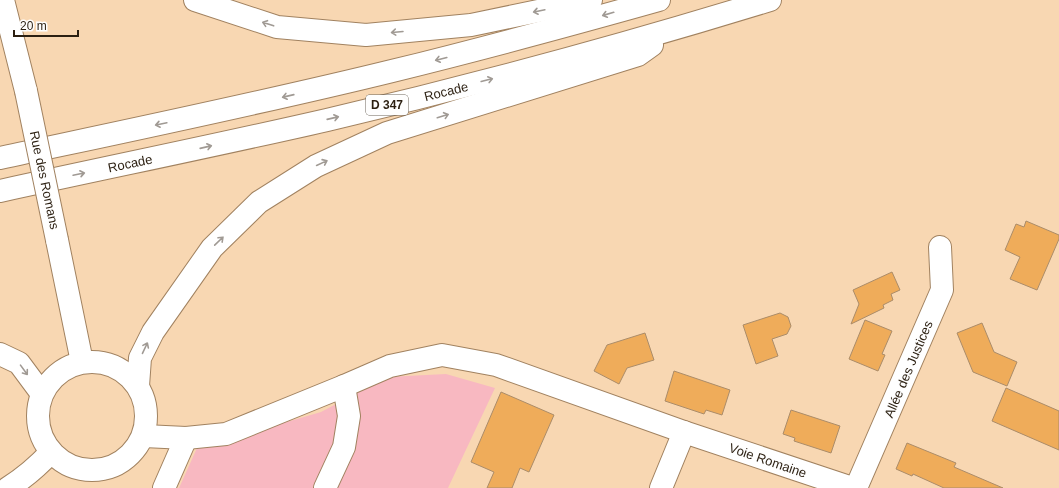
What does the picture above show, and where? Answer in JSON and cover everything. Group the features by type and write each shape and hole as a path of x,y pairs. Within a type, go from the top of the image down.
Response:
{"main road":[{"name":"Rue des Romans","path":"3,0 26,91 82,362"},
{"path":"195,0 277,27 366,35 471,25 591,0"},
{"name":"Rocade","path":"0,191 328,119 535,68 770,0"},
{"name":"D 347","path":"0,158 383,74 529,37 645,1"},
{"path":"138,386 140,358 153,332 212,248 259,202 316,166 386,133 638,55 674,29"},
{"name":"Allée des Justices","path":"856,488 942,290 940,247"},
{"path":"0,354 19,363 42,394"},
{"name":"Voie Romaine","path":"144,436 186,438 226,434 390,366 442,355 496,365 684,432 852,488"},
{"path":"98,361 113,365 127,374 138,386 145,401 147,419 144,436 134,452 119,464 102,470 83,470 66,464 51,452 43,439 38,424 38,409 42,394 52,379 65,368 82,362 98,361"},
{"path":"325,488 344,447 349,416 344,386"},
{"path":"662,488 684,432"},
{"path":"164,488 186,438"},
{"path":"8,488 38,466 51,452"}],"shaded area":[{"path":"446,374 495,388 448,488 179,488 197,448 321,412 387,377"}],"building":[{"path":"1026,221 1059,235 1059,239 1037,290 1010,279 1020,257 1005,250 1016,224 1024,227"},
{"path":"892,272 900,290 891,294 893,300 883,305 884,308 851,324 859,304 853,290"},
{"path":"780,313 788,317 791,326 787,334 772,339 778,356 756,364 743,325"},
{"path":"865,320 892,331 882,354 885,355 878,371 849,359"},
{"path":"982,323 994,352 1017,362 1007,386 973,372 957,333"},
{"path":"645,333 654,360 627,368 619,384 594,371 607,345"},
{"path":"674,371 730,390 722,415 706,410 704,414 665,401"},
{"path":"1006,388 1059,411 1059,450 992,421"},
{"path":"501,392 554,415 529,472 520,468 512,488 487,488 494,472 471,462"},
{"path":"791,410 840,426 831,453 794,441 795,438 783,434"},
{"path":"907,443 956,463 954,467 1003,488 944,488 913,474 912,476 896,469"}]}
